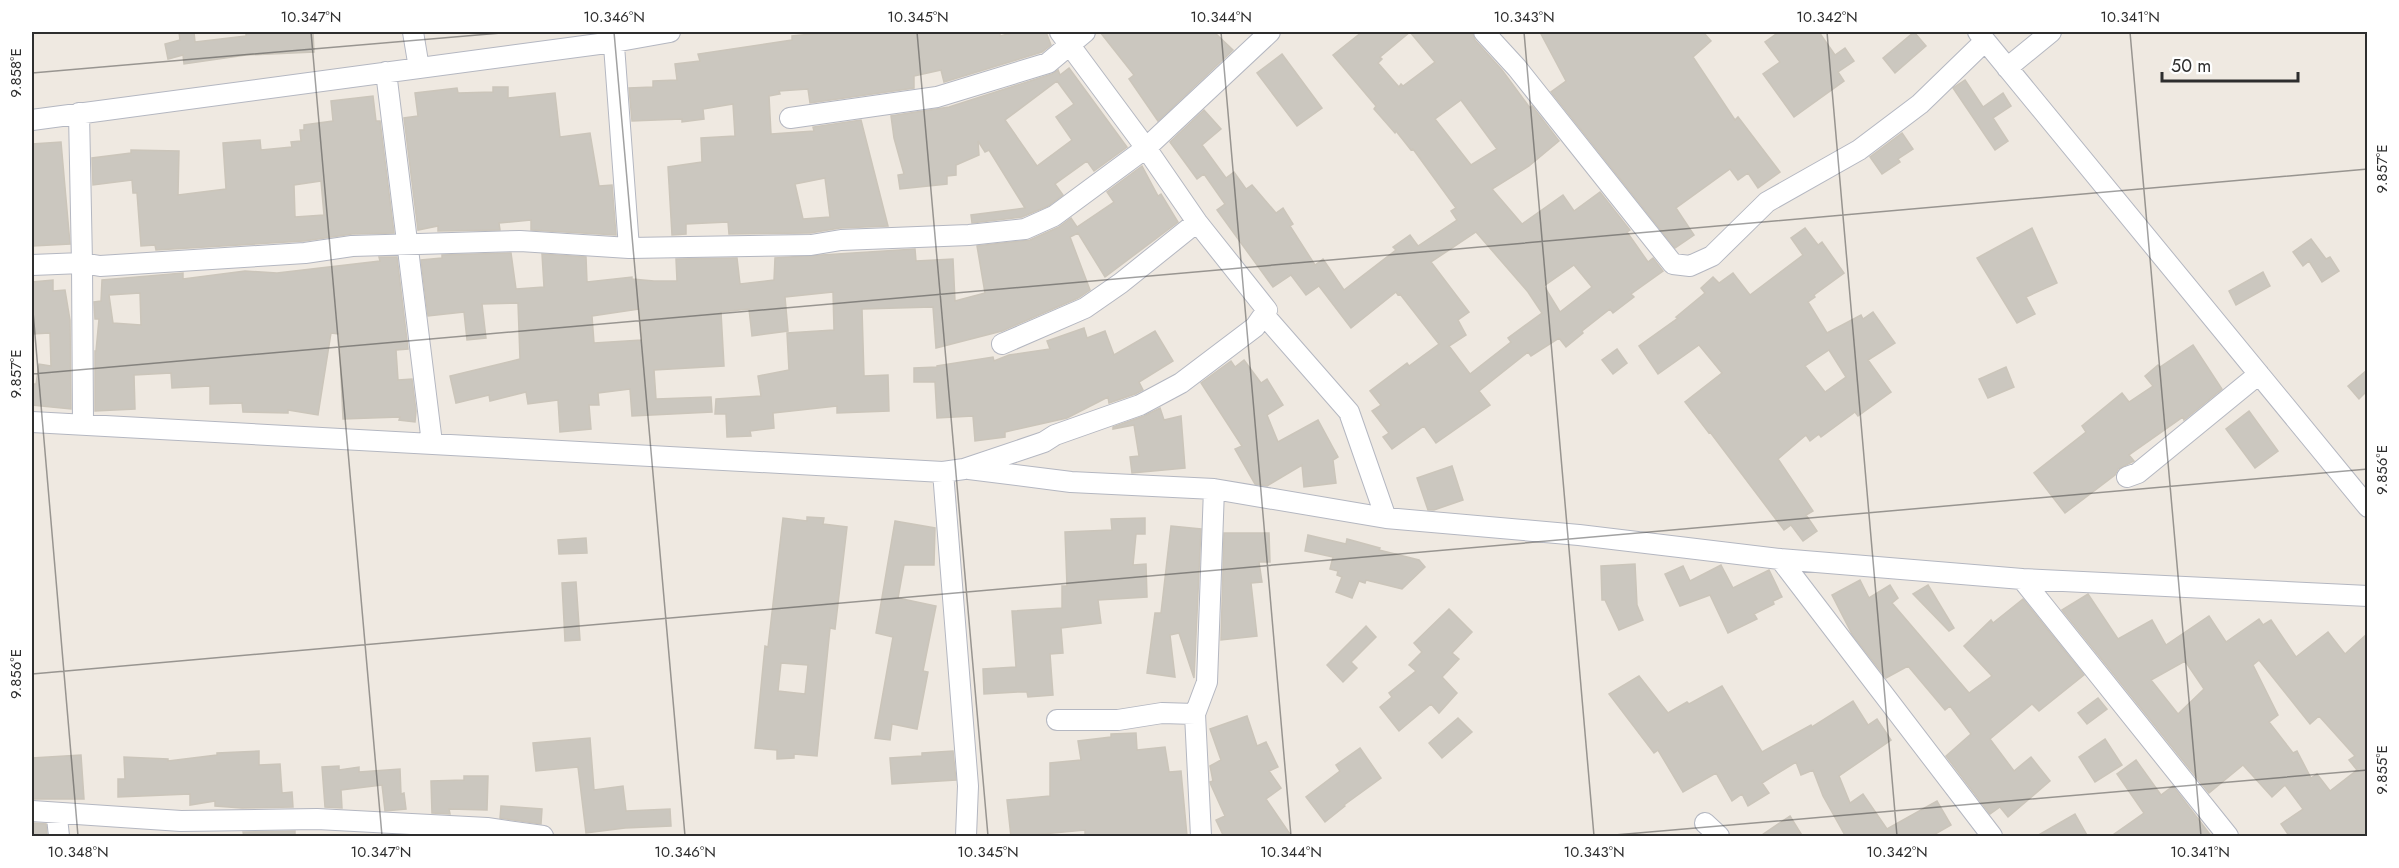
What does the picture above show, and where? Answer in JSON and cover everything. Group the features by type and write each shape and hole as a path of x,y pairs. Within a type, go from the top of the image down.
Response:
{"street":[{"path":"413,32 419,68"},
{"path":"32,120 419,68 614,37 670,32"},
{"path":"32,265 82,263 100,266 305,253 352,246 520,241 629,248 811,244 842,240 969,235 1025,229 1054,216 1146,148 1270,32"},
{"path":"1484,32 1517,68 1673,264 1690,266 1712,256 1767,202 1859,150 1920,104 1981,36 2367,507"},
{"path":"2007,68 2051,32"},
{"path":"32,422 943,472 964,469 1044,442 1055,435 1140,405 1181,383 1255,327 1268,310 1197,222 1072,36 1048,63 937,97 790,118"},
{"path":"614,37 629,248"},
{"path":"386,72 432,443"},
{"path":"79,113 83,424"},
{"path":"1002,344 1085,308 1121,283 1197,222"},
{"path":"1265,316 1349,411 1386,518"},
{"path":"2127,477 2138,473 2259,374"},
{"path":"964,469 1071,482 1214,489 1386,518 1489,526 1780,559 2022,579 2367,596"},
{"path":"943,472 968,786 966,837"},
{"path":"1201,837 1195,714 1207,682 1214,489"},
{"path":"1780,559 1992,837"},
{"path":"2022,579 2228,837"},
{"path":"1058,720 1118,720 1162,713 1195,714"},
{"path":"32,811 48,810 52,813 57,818 59,837"},
{"path":"52,813 181,821 339,820 487,828 543,837"}],"building":[{"path":"179,32 194,32 195,42 246,36 246,32 313,32 314,52 246,55 184,64 183,55 168,59 165,44 180,40"},
{"path":"832,32 1000,32 1000,36 1016,32 1046,32 1051,45 1042,52 944,82 941,70 914,76 914,88 810,103 808,89 779,91 780,94 769,96 771,134 814,131 813,127 861,120 888,226 840,228 810,233 729,234 728,222 686,224 686,234 672,235 668,167 702,162 701,138 735,136 733,104 703,109 704,119 682,122 682,119 632,121 629,88 653,87 653,81 677,80 675,64 700,61 698,54 792,40 792,36","holes":["825,178 830,217 803,219 795,184"]},
{"path":"1100,32 1214,32 1233,50 1158,121 1129,79 1134,75"},
{"path":"1362,32 1410,32 1472,32 1475,40 1559,141 1529,166 1492,189 1522,224 1563,195 1574,211 1600,192 1630,230 1627,232 1648,262 1653,258 1663,271 1631,294 1634,297 1613,313 1610,309 1566,347 1559,338 1531,356 1528,352 1479,391 1490,405 1436,443 1424,426 1392,449 1383,437 1389,433 1372,411 1381,405 1370,391 1407,363 1409,366 1439,344 1400,294 1396,292 1351,328 1319,286 1306,295 1291,275 1273,287 1217,210 1225,204 1204,174 1197,179 1170,142 1204,110 1221,129 1202,145 1226,178 1234,172 1246,189 1252,185 1276,213 1283,208 1293,224 1290,226 1315,265 1323,259 1344,290 1396,250 1393,247 1410,235 1418,246 1457,220 1451,211 1456,208 1413,149 1411,150 1374,109 1376,106 1333,55","holes":["1410,32 1435,62 1399,87 1378,63 1382,59 1380,57","1461,100 1497,149 1471,165 1435,119","1476,232 1528,292 1542,313 1508,338 1511,342 1470,374 1449,346 1466,335 1458,320 1469,312 1431,262","1574,265 1592,287 1560,312 1544,286"]},
{"path":"1540,32 1703,32 1711,41 1693,57 1735,120 1738,117 1780,172 1758,188 1748,173 1738,180 1730,169 1676,208 1694,235 1675,248 1551,92 1566,81"},
{"path":"1779,32 1819,32 1835,55 1845,48 1854,61 1838,72 1844,81 1794,117 1763,74 1780,62 1765,42"},
{"path":"1914,32 1926,46 1895,73 1883,58"},
{"path":"1282,54 1322,108 1297,126 1257,73"},
{"path":"1069,68 1127,147 1094,171 1087,161 1055,184 1063,195 1048,206 1022,217 972,223 971,215 1025,208 989,150 985,152 978,141 979,155 956,165 956,175 947,176 947,184 900,189 898,175 904,174 894,138 891,116 949,107 1052,74 1058,70 1060,75","holes":["1057,81 1074,104 1056,117 1072,140 1037,166 1005,120"]},
{"path":"1965,80 1983,107 2003,93 2011,106 1993,118 2008,141 1995,150 1953,88"},
{"path":"493,87 508,87 508,98 555,93 560,137 590,133 599,186 612,185 616,235 531,230 531,220 499,223 500,230 438,231 438,226 418,230 404,118 418,116 415,93 457,88 458,93 493,92"},
{"path":"373,96 376,121 380,121 394,233 352,234 304,241 156,250 155,245 141,246 137,193 133,193 132,180 93,185 92,158 131,153 131,150 179,151 178,195 226,189 223,143 260,140 261,150 292,147 291,142 301,141 300,130 304,130 304,125 333,121 331,101","holes":["321,181 324,215 295,217 294,185"]},
{"path":"1902,133 1913,149 1898,159 1900,162 1882,174 1870,157"},
{"path":"61,142 70,244 33,246 32,144"},
{"path":"1142,166 1158,196 1161,194 1178,222 1105,277 1078,233 1070,237 1090,290 1078,298 1002,331 936,348 933,307 862,309 864,376 888,375 889,411 837,413 837,406 773,413 774,428 750,431 751,436 727,437 726,414 715,414 716,399 761,396 758,376 789,370 787,333 834,330 833,292 785,297 788,331 752,336 749,309 721,312 724,366 654,370 656,399 711,397 712,412 632,416 630,389 598,393 599,405 589,405 591,429 560,432 558,400 528,404 526,392 490,401 489,395 456,403 450,376 520,359 518,303 482,304 486,338 467,340 464,312 428,316 421,260 442,258 442,255 511,253 516,289 544,287 542,254 586,257 587,282 632,277 632,279 654,281 677,281 676,259 737,258 740,284 774,280 775,258 915,249 916,261 953,259 955,301 985,293 977,246 1030,240 1059,227 1071,218 1077,227 1114,202 1107,192","holes":["639,309 642,340 594,343 592,316"]},
{"path":"1805,228 1818,245 1822,242 1844,273 1808,302 1827,333 1861,315 1863,319 1873,312 1895,343 1868,360 1891,392 1858,416 1855,412 1821,437 1819,434 1810,441 1806,435 1778,459 1813,511 1806,515 1817,531 1803,541 1791,525 1784,530 1685,402 1722,373 1699,345 1658,374 1639,346 1678,318 1676,317 1705,293 1701,288 1713,277 1719,283 1733,273 1750,295 1803,255 1791,238","holes":["1829,350 1846,377 1825,392 1805,366"]},
{"path":"2032,228 2057,283 2026,297 2035,314 2017,323 1977,258"},
{"path":"2311,239 2326,259 2330,257 2339,271 2322,282 2309,261 2303,266 2293,252"},
{"path":"379,257 397,257 408,349 396,350 398,380 412,379 415,422 399,420 400,417 343,419 339,334 331,333 318,415 288,410 288,413 243,412 242,403 210,404 210,386 172,388 171,373 134,375 135,409 95,411 95,351 99,319 95,319 94,302 101,301 102,280 183,273 183,279 245,271 277,273 380,261","holes":["140,293 141,325 113,323 109,295"]},
{"path":"2263,272 2270,286 2236,305 2229,291"},
{"path":"53,280 53,291 65,290 70,320 71,409 32,405 32,384 36,384 39,364 51,366 50,333 32,334 32,282"},
{"path":"1084,328 1087,338 1105,331 1114,355 1155,331 1173,361 1139,382 1143,390 1135,394 1109,403 1108,397 1067,418 1005,432 1005,437 975,441 973,416 937,418 935,382 914,382 914,368 937,367 993,357 994,361 1009,355 1050,349 1047,341"},
{"path":"2193,345 2222,389 2184,420 2183,417 2129,455 2134,461 2118,469 2115,475 2065,513 2034,473 2086,432 2082,426 2122,393 2129,402 2153,386 2145,376 2158,365 2160,367"},
{"path":"1617,349 1627,363 1613,374 1602,360"},
{"path":"1244,360 1261,383 1267,379 1283,405 1267,415 1278,442 1318,420 1338,457 1333,460 1336,483 1304,487 1302,465 1267,486 1255,484 1235,449 1242,446 1201,383 1231,361 1235,367"},
{"path":"2006,367 2014,387 1988,398 1979,379"},
{"path":"2367,370 2367,391 2359,399 2348,386"},
{"path":"1160,408 1164,420 1181,416 1185,468 1132,473 1130,457 1139,456 1134,425 1113,429 1113,427"},
{"path":"2249,411 2278,451 2255,468 2226,429"},
{"path":"1452,466 1463,500 1428,510 1417,478"},
{"path":"807,517 824,518 823,524 847,527 835,629 830,628 817,756 794,754 794,758 777,759 777,750 755,748 765,646 768,647 783,518 807,521","holes":["781,663 808,665 805,694 778,691"]},
{"path":"1145,518 1145,534 1136,534 1133,565 1146,564 1147,597 1098,600 1101,623 1061,628 1063,653 1050,654 1053,695 1028,697 1027,692 984,694 983,669 1016,667 1012,611 1062,608 1062,586 1067,586 1065,532 1112,530 1111,519"},
{"path":"895,521 935,528 934,565 904,565 898,598 936,606 923,671 928,672 917,729 892,724 890,740 875,738 893,637 876,633"},
{"path":"1171,526 1201,529 1194,678 1179,633 1170,635 1175,677 1147,673 1155,613 1161,613"},
{"path":"1224,533 1269,533 1270,562 1259,562 1262,582 1251,583 1257,636 1221,640"},
{"path":"1308,535 1346,544 1347,539 1380,548 1379,550 1419,560 1425,567 1402,589 1366,580 1365,583 1359,581 1352,598 1336,592 1342,577 1337,575 1338,571 1330,569 1333,557 1305,551"},
{"path":"586,538 587,553 559,554 558,540"},
{"path":"1635,564 1637,605 1643,620 1619,630 1605,600 1602,600 1601,566"},
{"path":"1721,565 1733,588 1769,570 1782,597 1773,601 1774,604 1754,614 1757,619 1728,633 1710,595 1680,606 1665,574 1683,566 1690,581"},
{"path":"1860,580 1869,598 1890,585 1898,598 1892,603 1969,693 1992,676 1964,646 1991,620 1993,623 2023,599 2084,675 2039,711 2032,704 1990,739 2014,771 2031,757 2050,781 2008,817 2000,807 1990,814 1946,756 1971,734 1950,706 1945,710 1908,666 1886,678 1852,634 1832,595"},
{"path":"576,582 580,640 565,641 562,583"},
{"path":"1928,585 1954,628 1949,631 1913,594"},
{"path":"2088,594 2118,639 2152,620 2166,645 2209,616 2226,642 2259,619 2263,625 2271,620 2296,657 2328,632 2345,654 2367,634 2367,837 2290,837 2281,824 2303,809 2285,785 2272,797 2243,765 2209,793 2062,610","holes":["2259,660 2310,724 2319,716 2355,756 2349,760 2357,770 2330,791 2317,774 2311,778 2297,751 2293,753 2269,722 2278,715 2253,665","2185,661 2204,689 2178,714 2151,680"]},
{"path":"1449,609 1472,632 1452,653 1459,659 1442,677 1457,693 1439,713 1431,704 1399,731 1380,707 1392,697 1389,693 1416,671 1409,665 1422,652 1414,643"},
{"path":"1366,626 1376,637 1351,662 1357,668 1343,682 1327,665"},
{"path":"1639,676 1668,713 1722,686 1762,752 1811,725 1812,727 1853,701 1868,725 1877,719 1891,740 1839,776 1850,803 1863,794 1887,829 1937,801 1951,825 1930,837 1846,837 1823,796 1813,770 1801,775 1796,762 1762,783 1769,793 1748,806 1742,794 1732,801 1716,773 1683,792 1658,750 1654,753 1609,694"},
{"path":"2098,698 2107,709 2087,724 2078,713"},
{"path":"1247,716 1257,746 1266,742 1278,767 1269,771 1281,788 1266,799 1292,837 1224,837 1216,820 1225,816 1210,782 1213,781 1210,766 1221,760 1210,729"},
{"path":"1458,718 1472,732 1442,758 1429,743"},
{"path":"1136,733 1137,750 1165,747 1169,772 1181,771 1187,836 1085,837 1085,830 1011,837 1007,800 1050,796 1050,763 1081,760 1078,741 1111,737 1111,734"},
{"path":"590,738 594,790 623,786 626,811 670,809 671,826 586,833 578,767 536,771 533,743"},
{"path":"2105,739 2122,765 2095,782 2079,757"},
{"path":"1360,748 1381,778 1325,822 1306,797 1340,771 1336,765"},
{"path":"259,751 259,765 280,764 282,793 292,792 293,807 215,806 215,801 190,805 190,794 118,797 118,779 125,779 124,757 168,759 168,761 217,755 217,753"},
{"path":"953,751 956,780 892,784 890,758"},
{"path":"81,755 84,799 32,799 32,758"},
{"path":"2136,760 2161,795 2173,786 2212,837 2110,837 2144,813 2117,774"},
{"path":"339,766 339,770 359,767 359,772 400,769 401,794 404,793 406,809 385,811 382,785 341,790 342,808 325,807 322,767"},
{"path":"464,776 488,776 487,810 449,809 450,814 432,813 431,781 464,780"},
{"path":"501,806 542,809 541,824 500,818"},
{"path":"2075,814 2088,837 2035,837"},
{"path":"1790,816 1803,837 1759,837"},
{"path":"32,823 46,824 47,837 32,837"},
{"path":"295,831 295,837 244,837 243,832"}]}
